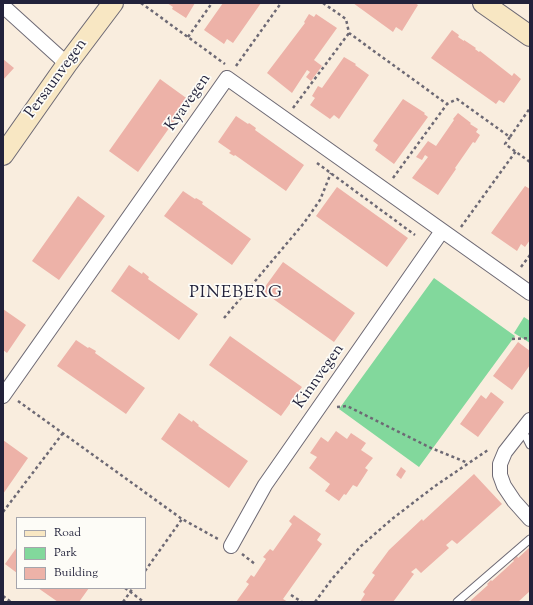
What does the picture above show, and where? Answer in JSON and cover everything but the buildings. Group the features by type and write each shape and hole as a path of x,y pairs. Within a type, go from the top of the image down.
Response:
{"street":[{"name":"Persaunvegen","path":"3,155 67,64 113,3"},
{"path":"483,3 530,36"},
{"path":"3,6 67,64"},
{"name":"Kyavegen","path":"4,394 230,74 285,119 530,293"},
{"name":"Kinnvegen","path":"231,546 265,485 318,410 448,235"},
{"path":"526,424 505,452 500,464 500,475 504,486 514,501 530,519"}],"lane":[{"path":"526,424 530,445"},
{"path":"457,602 530,538"}],"path":[{"path":"140,3 188,37 230,74 281,3"},
{"path":"188,37 212,3"},
{"path":"323,3 346,19 349,33 446,104"},
{"path":"285,119 349,33"},
{"path":"385,190 446,104 458,99 510,136"},
{"path":"530,108 505,144 530,162"},
{"path":"448,235 516,151"},
{"path":"224,318 304,223 320,200 339,157"},
{"path":"319,164 415,235"},
{"path":"512,339 530,338"},
{"path":"4,394 63,433 182,519 231,546 255,564"},
{"path":"318,410 347,406 432,448 468,463"},
{"path":"3,512 63,433"},
{"path":"315,602 332,579 361,546 392,519 468,463 492,448"},
{"path":"146,570 182,519"},
{"path":"126,589 144,602"},
{"path":"123,602 132,589"},
{"path":"291,595 302,602"},
{"path":"3,596 11,602"}],"green space":[{"path":"434,278 515,336 419,467 339,409"},
{"path":"524,317 530,321 530,343 514,333"}],"district":[{"name":"PINEBERG","path":"236,294"}]}
